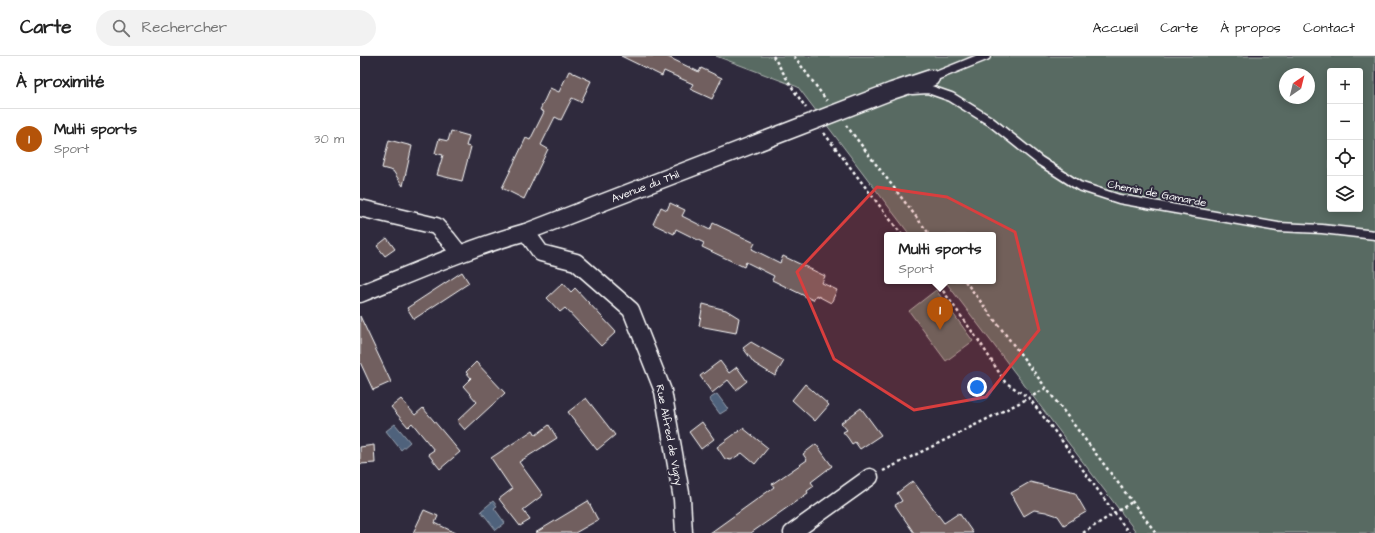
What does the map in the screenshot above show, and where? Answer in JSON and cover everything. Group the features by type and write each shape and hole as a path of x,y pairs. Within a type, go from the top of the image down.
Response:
{"street":[{"name":"Avenue du Thil","path":"360,294 458,253 496,240 526,232 892,91 931,78"},
{"path":"360,208 436,226 458,253"},
{"name":"Rue Alfred de Vigny","path":"526,232 541,253 576,262 631,310 663,391 682,499 684,533"},
{"path":"792,533 870,477"}],"lane":[{"path":"931,78 986,56"},
{"name":"Chemin de Gamarde","path":"892,91 928,90 951,97 990,120 1040,161 1079,186 1119,198 1278,227 1322,229 1375,235"}],"path":[{"path":"773,56 815,121 900,232"},
{"path":"794,56 928,232"},
{"path":"938,284 981,344 1005,382 1029,398 1129,533"},
{"path":"967,284 1156,533"},
{"path":"870,477 1029,398 1046,388"},
{"path":"1083,533 1132,502"}],"highlighted area":[{"path":"877,187 947,197 1015,232 1039,330 986,397 914,410 834,359 797,272"}],"green space":[{"path":"716,56 1375,56 1375,533 1137,533 947,284 996,284 996,232 908,232 798,87"},
{"path":"936,290 973,341 946,361 909,311"}],"water":[{"path":"717,394 728,409 720,414 709,399"},
{"path":"395,424 410,442 401,450 386,431"},
{"path":"493,501 497,506 494,508 505,523 496,530 481,511"}],"building":[{"path":"621,56 666,56 699,72 701,68 722,78 712,99 690,89 693,84 664,71 662,76"},
{"path":"569,71 591,81 581,102 572,98 561,120 555,117 541,145 548,149 524,199 502,188 526,138 530,140 544,112 540,110 550,88 559,92"},
{"path":"451,131 469,136 466,146 471,147 462,181 437,175 443,155 435,153 439,139 448,141"},
{"path":"389,140 412,146 403,186 393,171 382,168"},
{"path":"670,203 685,210 682,216 710,230 713,223 755,243 752,249 780,263 783,256 825,276 822,283 837,290 831,303 816,295 813,300 772,280 774,276 746,262 744,267 702,247 704,243 676,229 674,234 653,224 661,207 667,210"},
{"path":"387,238 395,249 385,256 377,246"},
{"path":"462,272 469,283 414,319 407,308"},
{"path":"563,283 571,292 575,288 616,332 601,346 565,308 560,312 547,298"},
{"path":"703,304 726,310 739,318 736,333 699,326"},
{"path":"360,316 391,382 373,390 360,362"},
{"path":"751,342 784,361 775,376 754,363 743,348"},
{"path":"720,361 729,373 737,367 747,381 736,390 728,380 712,393 700,376"},
{"path":"476,362 505,393 465,430 457,421 477,402 463,386 471,378 466,372"},
{"path":"805,384 829,405 815,421 792,400"},
{"path":"586,398 615,435 597,450 568,412"},
{"path":"401,399 415,415 423,408 460,452 440,469 428,454 434,450 412,423 408,427 391,407"},
{"path":"861,408 881,435 860,449 855,442 852,444 843,432 847,430 841,423"},
{"path":"702,422 714,439 701,449 689,432"},
{"path":"549,425 557,438 519,462 543,495 523,510 530,520 520,526 499,499 512,489 491,458 533,430 536,435"},
{"path":"743,428 768,448 755,464 742,453 731,460 725,459 717,447"},
{"path":"816,444 832,466 811,482 814,486 807,491 808,493 751,533 710,533 774,487 772,484 807,460 803,454"},
{"path":"374,445 375,463 360,464 360,447"},
{"path":"913,481 944,523 959,513 973,533 914,533 895,505 902,501 897,493"},
{"path":"1030,482 1075,493 1086,512 1064,525 1058,516 1046,512 1034,510 1024,516 1011,493"},
{"path":"588,501 598,520 575,533 535,533"},
{"path":"424,510 438,516 435,523 456,533 413,533"}],"place":[{"name":"Multi sports","path":"940,330"}]}
